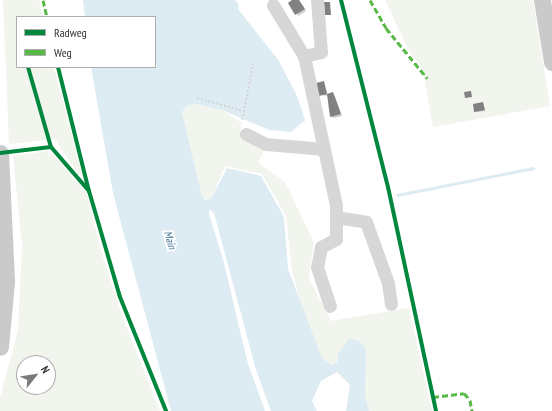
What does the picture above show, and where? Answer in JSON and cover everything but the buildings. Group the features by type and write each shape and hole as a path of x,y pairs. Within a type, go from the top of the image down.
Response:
{"main road":[{"path":"542,0 552,62"},
{"path":"0,154 6,282 0,343"}],"lane":[{"path":"304,56 321,52 317,0"},
{"path":"273,5 304,56 324,149 336,216 336,239 322,247 317,267 330,306"},
{"path":"246,134 266,144 324,149"},
{"path":"336,216 366,222 388,284 391,304"}],"path":[{"path":"242,120 253,64"},
{"path":"197,98 244,111"}],"shaded area":[{"path":"3,0 39,0 43,16 16,16 16,68 54,68 83,177 78,174 55,139 9,144"},
{"path":"385,0 533,0 550,106 433,127 423,70 409,51"},
{"path":"196,104 222,110 242,123 240,136 266,148 258,162 285,182 314,243 309,278 331,321 409,308 432,411 369,411 365,396 366,348 338,354 337,363 332,365 322,358 302,308 292,271 286,216 262,174 225,166 211,199 205,200 202,196 182,112 187,106"},
{"path":"46,151 56,157 87,194 102,254 124,321 160,411 0,411 0,398 18,330 22,245 13,156"}],"water":[{"name":"Main","path":"83,0 235,0 239,5 238,9 279,61 297,96 305,120 291,132 269,130 222,110 196,104 187,106 182,112 202,196 205,200 211,199 227,168 261,176 284,217 288,269 322,358 332,365 337,363 338,354 349,339 359,341 366,348 365,396 369,411 346,411 350,385 337,372 321,381 312,401 317,411 271,411 256,370 214,213 209,209 209,214 223,259 248,364 265,411 171,411 113,193 91,68 156,68 156,16 85,16"}],"waterway":[{"path":"397,195 533,168"}],"marked path":[{"path":"43,0 47,16"},
{"path":"370,0 386,28 427,78"},
{"path":"433,397 464,393 470,400 472,411"}],"cycle path":[{"path":"341,0 388,187 436,411"},
{"path":"28,68 51,147"},
{"path":"58,68 89,191 120,297 166,411"},
{"path":"0,153 51,147 89,191"}]}
